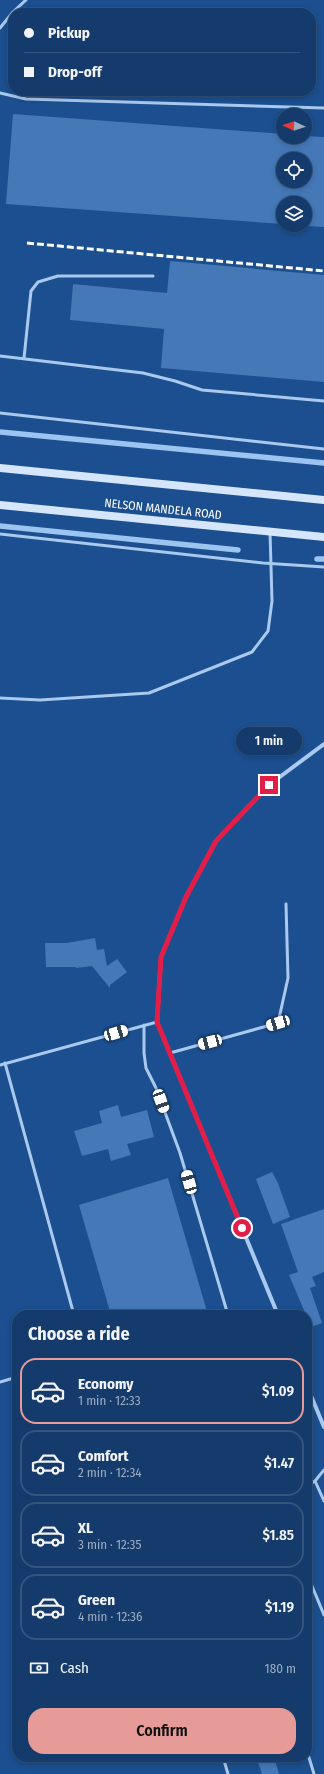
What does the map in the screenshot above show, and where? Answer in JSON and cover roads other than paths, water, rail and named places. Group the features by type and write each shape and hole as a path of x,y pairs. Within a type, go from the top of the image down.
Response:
{"main road":[{"name":"NELSON MANDELA ROAD","path":"0,468 324,500"},
{"name":"NELSON MANDELA ROAD","path":"0,505 324,537"}],"street":[{"path":"276,1310 157,1022 161,957 186,897 216,841 269,785 324,744"},
{"path":"312,1398 324,1427"}],"lane":[{"path":"17,8 26,0"},
{"path":"0,28 8,18"},
{"path":"15,96 26,99 324,108"},
{"path":"24,358 31,291 38,282 58,276 153,276"},
{"path":"0,356 143,373 202,390 324,401"},
{"path":"0,413 324,449"},
{"path":"0,698 40,700 149,693 252,652 268,631 272,602 270,532"},
{"path":"0,534 271,563 324,567"},
{"path":"170,1053 278,1023 288,978 286,904"},
{"path":"0,1065 157,1022"},
{"path":"144,1025 144,1053 146,1068 156,1088 180,1153 227,1310"},
{"path":"5,1063 73,1310"},
{"path":"0,1382 12,1378"},
{"path":"312,1483 324,1470"},
{"path":"315,1481 324,1501"},
{"path":"312,1586 324,1615"},
{"path":"224,1762 228,1774"},
{"path":"310,1762 314,1774"}],"waterway":[{"path":"0,432 324,463"},
{"path":"0,526 238,550"},
{"path":"317,559 324,559"}],"railway":[{"path":"27,243 324,271"}]}
